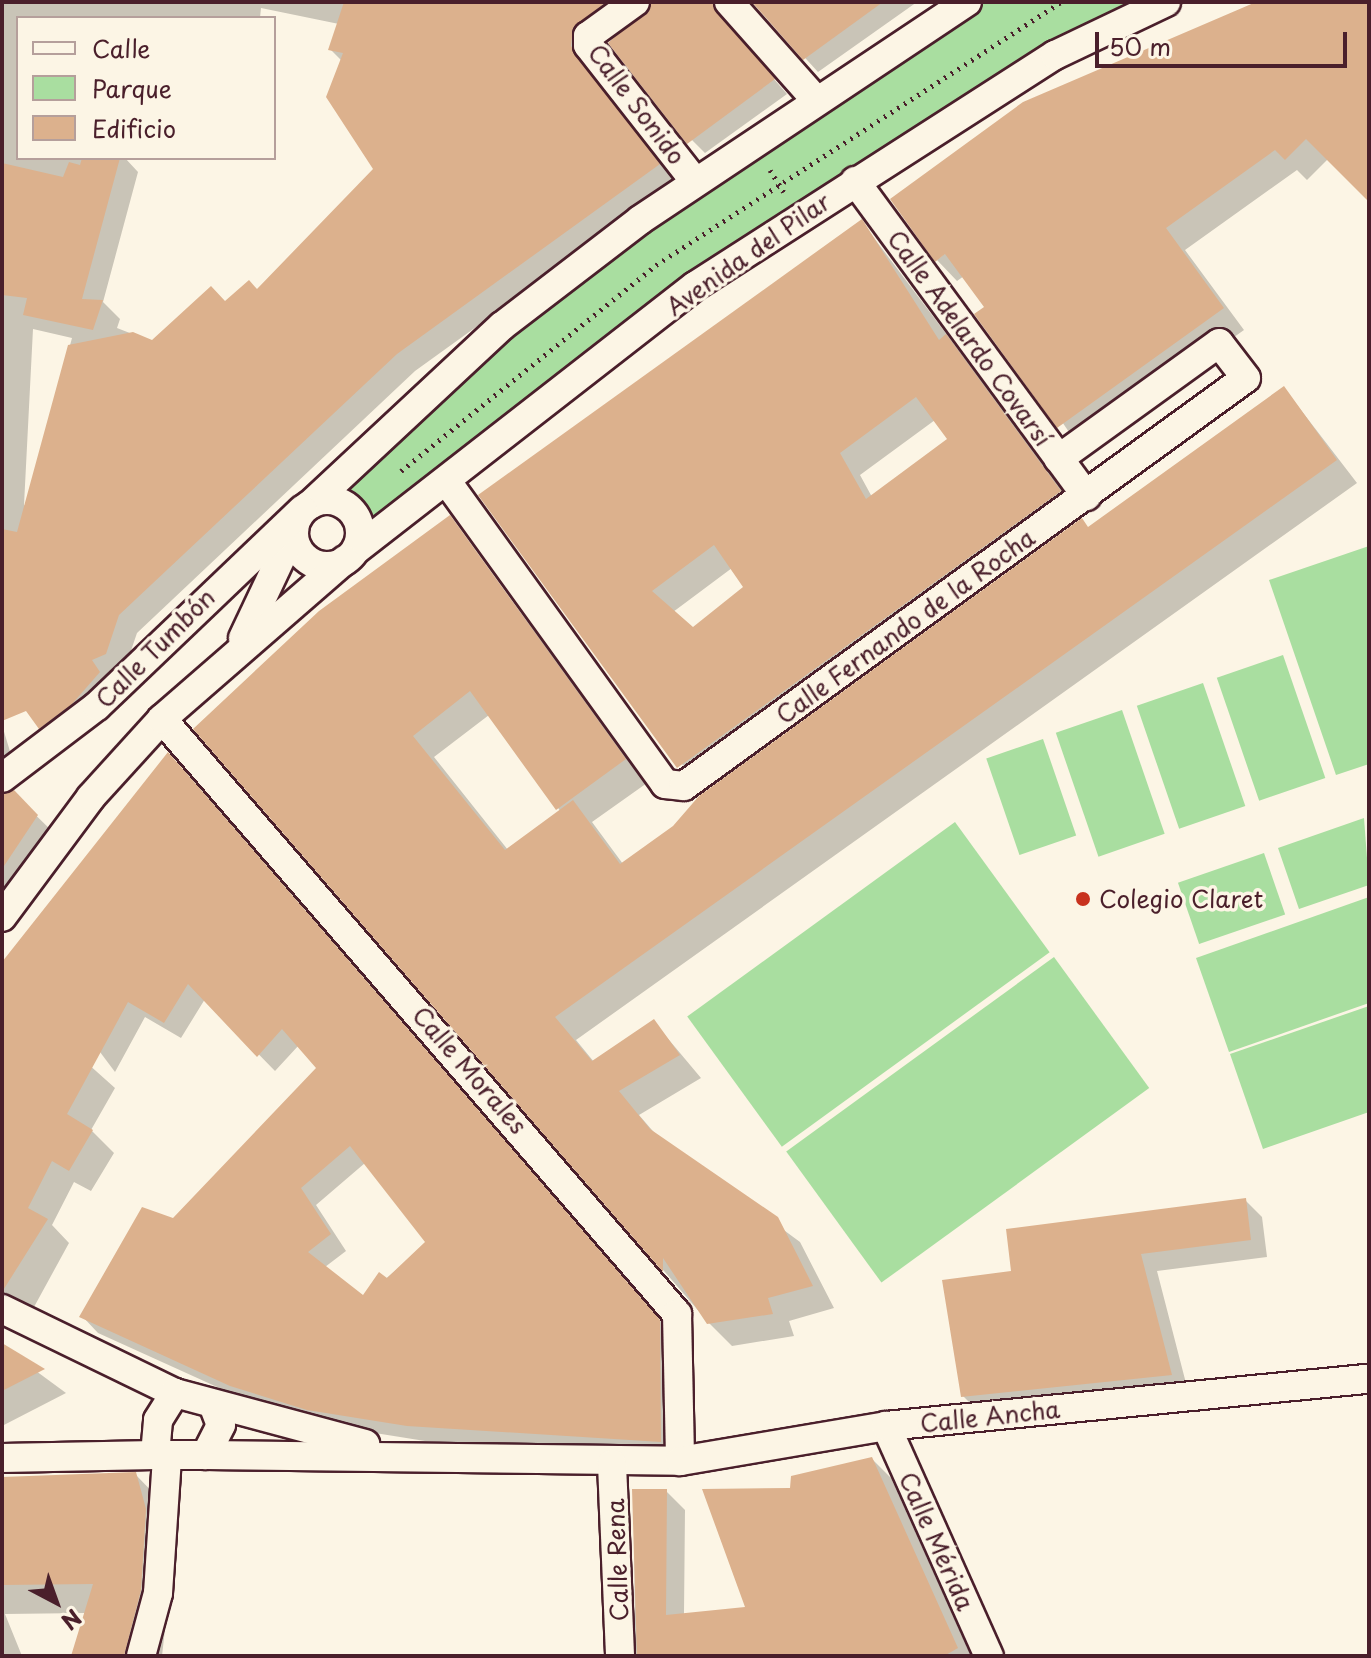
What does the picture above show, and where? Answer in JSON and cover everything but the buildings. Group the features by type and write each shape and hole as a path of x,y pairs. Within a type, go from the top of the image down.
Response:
{"street":[{"name":"Calle Sonido","path":"635,2 588,36 588,45 693,179"},
{"path":"729,2 816,100"},
{"name":"Avenida del Pilar","path":"236,653 302,515 502,326 693,179 967,2"},
{"name":"Avenida del Pilar","path":"2,917 91,797 162,719 351,554 448,483 695,286 1055,55 1166,2"},
{"name":"Calle Adelardo Covarsí","path":"855,181 1086,496"},
{"name":"Calle Fernando de la Rocha","path":"448,483 665,784 684,786 1246,378 1219,343 1058,459"},
{"path":"331,501 350,510 360,527 351,554 313,562 298,549 302,515 331,501"},
{"name":"Calle Tumbón","path":"2,778 97,706 302,515"},
{"name":"Calle Morales","path":"162,719 677,1314 680,1461"},
{"path":"2,1309 175,1393 214,1407 412,1455"},
{"name":"Calle Ancha","path":"412,1455 612,1464 680,1461 886,1426 1369,1379"},
{"path":"141,1656 158,1593 161,1455 158,1420 175,1393"},
{"path":"206,1455 221,1425 214,1407"},
{"name":"Calle Mérida","path":"886,1426 989,1656"},
{"path":"2,1458 412,1455"},
{"name":"Calle Rena","path":"612,1464 620,1656"}],"path":[{"path":"752,142 801,216"}],"green space":[{"path":"985,2 1153,2 1061,43 375,527 355,507 342,486 547,301"},
{"path":"1369,546 1369,764 1336,775 1269,580"},
{"path":"1283,655 1325,778 1259,801 1217,678"},
{"path":"1203,683 1245,806 1179,829 1137,706"},
{"path":"1122,710 1165,834 1098,857 1056,733"},
{"path":"1043,739 1076,835 1019,855 986,759"},
{"path":"1364,818 1369,885 1299,909 1278,848"},
{"path":"955,822 1050,952 782,1147 687,1017"},
{"path":"1264,853 1285,914 1199,944 1178,883"},
{"path":"1369,897 1369,1003 1229,1052 1196,958"},
{"path":"1054,957 1149,1088 881,1283 786,1152"},
{"path":"1369,1006 1369,1112 1263,1149 1230,1054"}],"place":[{"name":"Colegio Claret","path":"1083,899"}]}
